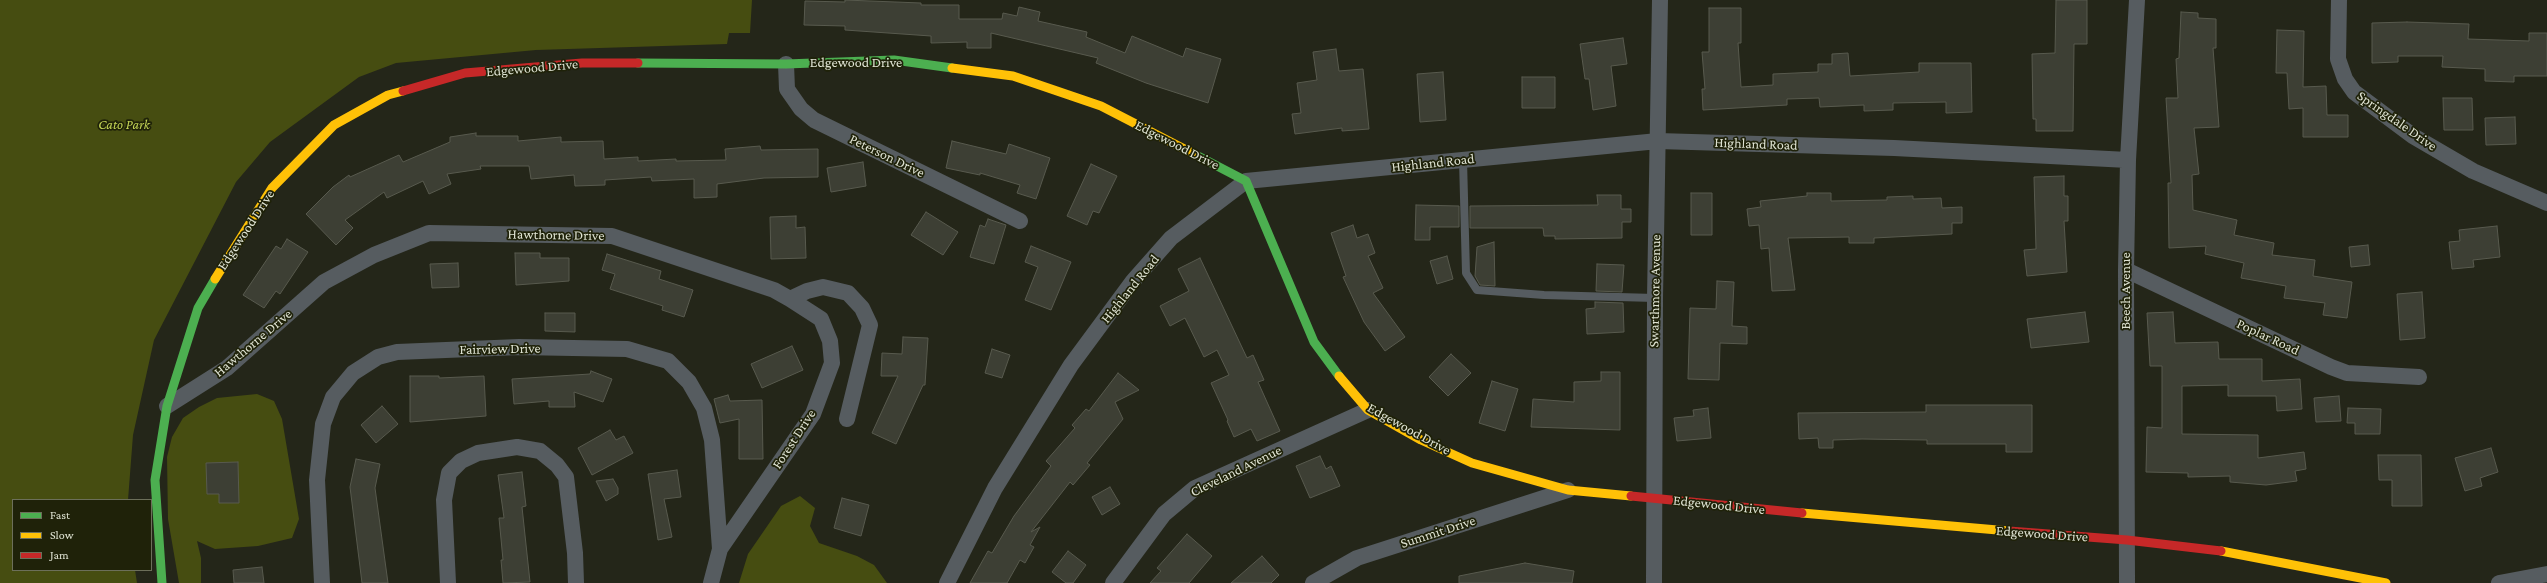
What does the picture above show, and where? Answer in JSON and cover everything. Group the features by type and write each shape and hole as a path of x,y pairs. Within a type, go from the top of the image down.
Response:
{"street":[{"name":"Swarthmore Avenue","path":"1654,583 1654,298 1660,0"},
{"name":"Beech Avenue","path":"2127,583 2126,270 2128,160 2137,0"},
{"name":"Springdale Drive","path":"2339,0 2338,59 2344,79 2354,92 2413,136 2473,171 2547,203"},
{"name":"Edgewood Drive","path":"162,583 155,480 167,406 187,348 198,308 237,241 272,188 334,124 381,98 465,73 582,63 786,64 894,60 1013,76 1101,106 1246,181 1314,342 1341,379 1368,410 1421,440 1472,463 1568,490 1920,524 2127,540 2233,553 2356,581 2386,583"},
{"name":"Peterson Drive","path":"786,64 787,89 801,109 814,120 1020,221"},
{"name":"Highland Road","path":"947,583 995,488 1071,364 1133,281 1171,238 1246,181 1658,141 1894,148 2128,160"},
{"name":"Hawthorne Drive","path":"167,406 227,368 324,282 374,255 429,233 612,236 774,290 790,299"},
{"name":"Poplar Road","path":"2126,270 2331,367 2347,373 2419,377"},
{"path":"790,299 807,291 823,287 848,293 868,319 870,325 847,419"},
{"name":"Forest Drive","path":"711,583 720,549 813,414 832,363 830,341 821,319 790,299"},
{"name":"Fairview Drive","path":"322,583 317,480 323,424 333,397 353,374 378,357 397,352 519,347 627,349 668,361 689,382 704,408 712,440 720,549"},
{"name":"Cleveland Avenue","path":"1113,583 1164,514 1194,488 1368,410"},
{"path":"448,583 444,500 449,473 460,461 478,453 517,447 540,451 557,466 566,477 575,553 576,583"},
{"name":"Summit Drive","path":"1313,583 1357,558 1568,490"},
{"path":"2498,583 2547,574"}],"lane":[{"path":"1463,160 1466,273 1477,290 1544,295 1654,298"}],"green space":[{"name":"Cato Park","path":"0,0 752,0 750,33 729,33 727,44 536,50 396,63 359,77 270,142 236,182 154,340 133,435 128,499 12,499 12,571 135,571 137,583 0,583"},
{"path":"257,394 274,401 282,419 299,519 292,538 258,546 215,549 197,541 201,558 201,583 179,583 168,519 167,457 172,437 183,418 199,407 217,398"},
{"path":"800,496 815,508 810,526 819,543 857,556 874,565 887,583 739,583 748,554 781,506"}],"building":[{"path":"845,0 921,3 921,5 959,5 959,19 1002,19 1003,13 1017,16 1019,7 1040,12 1038,21 1087,32 1086,37 1125,53 1132,36 1183,57 1186,48 1221,59 1208,103 1146,83 1096,63 1098,58 991,33 991,48 967,48 967,42 931,43 931,36 845,30 845,26 804,25 805,1 845,2"},
{"path":"2056,0 2087,0 2087,44 2074,44 2073,131 2036,131 2036,119 2033,119 2032,54 2055,53"},
{"path":"1709,8 1741,8 1741,43 1738,43 1741,87 1773,85 1773,74 1818,72 1818,64 1832,64 1832,54 1848,53 1850,76 1919,72 1919,63 1971,63 1972,112 1946,113 1946,102 1893,103 1893,110 1864,111 1864,105 1820,107 1819,98 1787,99 1787,105 1703,110 1702,89 1705,89 1702,52 1709,52"},
{"path":"2181,12 2198,13 2198,18 2216,19 2216,48 2213,48 2219,127 2194,128 2199,174 2192,175 2193,210 2237,220 2234,235 2274,243 2272,255 2315,260 2313,276 2352,282 2347,318 2323,315 2325,303 2284,298 2286,286 2241,278 2244,263 2205,254 2206,246 2169,248 2168,183 2171,183 2166,98 2178,98 2176,59 2179,58"},
{"path":"2407,22 2469,24 2468,39 2529,41 2529,33 2547,33 2547,76 2514,76 2514,82 2485,81 2485,69 2442,67 2443,56 2398,56 2398,62 2372,63 2372,23"},
{"path":"2277,30 2304,31 2303,87 2326,86 2327,115 2348,115 2348,137 2303,137 2303,108 2289,109 2287,73 2276,73"},
{"path":"1623,38 1627,64 1611,66 1616,106 1593,110 1589,79 1585,79 1580,44"},
{"path":"1336,49 1339,71 1363,69 1369,129 1342,131 1342,128 1295,134 1292,114 1301,113 1297,83 1317,80 1313,52"},
{"path":"1443,72 1446,120 1420,122 1417,74"},
{"path":"1522,77 1555,77 1555,108 1522,108"},
{"path":"2443,98 2472,98 2473,130 2444,130"},
{"path":"2515,117 2516,144 2486,145 2485,118"},
{"path":"476,133 476,136 518,136 518,141 561,137 561,142 603,141 604,159 638,157 638,161 676,159 676,161 726,160 725,149 760,146 761,150 818,149 818,177 764,178 717,184 717,197 694,198 694,179 652,181 651,177 605,180 605,185 575,186 574,175 531,179 529,166 480,166 481,169 447,174 451,184 429,194 423,181 387,198 384,192 345,220 353,228 336,245 306,214 333,187 349,175 350,177 399,155 403,162 450,142 450,137"},
{"path":"952,141 1006,154 1009,144 1050,158 1036,199 1017,193 1020,185 980,173 980,175 946,168"},
{"path":"863,162 866,186 831,192 827,168"},
{"path":"1091,164 1117,176 1099,213 1093,211 1087,225 1067,216"},
{"path":"2064,176 2064,196 2068,196 2068,221 2064,221 2067,272 2027,276 2024,250 2036,249 2034,177"},
{"path":"1691,193 1712,193 1712,235 1691,235"},
{"path":"1807,193 1831,193 1831,201 1887,200 1887,197 1913,196 1913,199 1941,198 1942,208 1962,207 1962,223 1952,223 1952,234 1874,238 1874,243 1849,243 1849,237 1788,238 1795,290 1772,291 1769,248 1761,249 1759,225 1749,226 1747,209 1761,207 1760,201 1807,196"},
{"path":"1597,195 1621,195 1621,209 1631,209 1631,222 1622,222 1622,238 1555,239 1555,236 1544,236 1543,228 1470,228 1470,206 1598,205"},
{"path":"1416,205 1459,206 1459,227 1430,227 1430,240 1415,240"},
{"path":"926,212 958,232 943,255 911,235"},
{"path":"796,216 796,228 805,227 806,258 771,259 770,217"},
{"path":"988,219 1006,225 994,264 970,257 980,225 985,227"},
{"path":"1353,225 1357,238 1368,234 1375,253 1368,256 1383,288 1373,293 1405,337 1385,351 1364,322 1343,277 1346,276 1331,233"},
{"path":"2497,226 2500,257 2473,260 2474,267 2452,269 2449,242 2460,241 2459,230"},
{"path":"287,239 308,252 280,294 276,291 264,308 243,295 276,246 281,249"},
{"path":"1494,242 1495,286 1480,285 1475,276 1477,247"},
{"path":"2368,245 2370,265 2351,267 2349,247"},
{"path":"1031,246 1071,262 1051,310 1025,300 1038,267 1025,262"},
{"path":"515,253 540,253 540,258 569,258 569,281 516,285"},
{"path":"607,254 661,271 659,279 693,290 684,317 662,310 663,306 610,289 615,274 602,270"},
{"path":"1447,256 1453,279 1437,284 1430,261"},
{"path":"1200,258 1247,358 1253,355 1264,380 1258,382 1280,431 1257,441 1251,429 1234,437 1211,383 1229,375 1217,350 1204,357 1185,318 1170,326 1160,306 1189,291 1178,269"},
{"path":"458,263 459,287 432,288 430,264"},
{"path":"1597,264 1624,265 1622,292 1596,291"},
{"path":"1717,281 1734,282 1732,326 1747,327 1747,344 1720,343 1719,380 1688,379 1690,308 1716,309"},
{"path":"2422,292 2425,338 2400,340 2397,294"},
{"path":"1595,302 1623,303 1624,332 1587,334 1586,309 1595,308"},
{"path":"2085,312 2089,342 2031,348 2027,319"},
{"path":"2173,312 2175,343 2218,342 2219,359 2262,359 2262,381 2300,379 2302,409 2277,411 2276,396 2228,396 2228,385 2182,386 2182,434 2258,435 2258,458 2304,452 2306,469 2295,471 2297,481 2266,485 2230,482 2230,476 2188,477 2188,473 2146,472 2147,427 2162,428 2162,366 2150,366 2147,313"},
{"path":"545,313 575,313 575,332 545,331"},
{"path":"903,337 928,338 925,385 923,385 896,444 872,433 898,376 881,376 882,353 902,354"},
{"path":"792,346 803,370 762,388 751,364"},
{"path":"992,349 1010,355 1002,378 985,373"},
{"path":"1451,354 1471,373 1448,396 1429,377"},
{"path":"591,371 612,379 603,402 574,392 575,407 549,407 549,401 514,404 512,379 590,374"},
{"path":"1601,372 1620,372 1620,430 1531,427 1533,399 1574,402 1574,382 1601,381"},
{"path":"1118,373 1139,390 1115,402 1123,419 1087,463 1090,465 1073,485 1070,482 1031,532 1040,527 1030,545 1034,547 1025,563 1020,560 1007,583 970,583 988,551 992,553 1014,516 1051,466 1046,461 1075,428 1072,425 1086,409 1089,411"},
{"path":"410,376 439,376 439,378 484,376 486,416 410,422"},
{"path":"1492,381 1518,389 1505,431 1479,423"},
{"path":"728,395 730,401 762,400 763,459 739,459 739,419 720,423 714,399"},
{"path":"2339,396 2341,421 2316,422 2314,398"},
{"path":"1926,405 2032,405 2032,452 2006,452 2006,444 1927,444 1927,440 1833,440 1833,448 1819,448 1818,438 1799,439 1798,413 1926,412"},
{"path":"382,406 398,424 376,443 361,425"},
{"path":"1708,408 1711,438 1677,441 1674,418 1694,416 1693,410"},
{"path":"2348,408 2381,409 2380,434 2355,434 2355,423 2347,423"},
{"path":"610,430 616,440 624,436 633,453 592,475 578,448"},
{"path":"2491,448 2498,472 2480,478 2482,486 2465,491 2455,458"},
{"path":"2378,455 2421,455 2422,506 2392,506 2392,480 2379,480"},
{"path":"1320,456 1326,469 1331,466 1340,486 1310,498 1296,466"},
{"path":"356,459 380,464 375,488 388,583 362,583 350,487"},
{"path":"238,462 239,503 219,503 219,494 207,494 206,463"},
{"path":"677,470 681,497 664,499 672,537 658,540 648,474"},
{"path":"522,472 526,506 522,507 530,582 503,583 501,560 503,560 499,518 504,518 498,475"},
{"path":"613,479 618,488 618,494 606,501 596,481"},
{"path":"1110,487 1120,504 1102,515 1092,497"},
{"path":"842,498 869,505 861,536 834,528"},
{"path":"1187,534 1212,556 1189,583 1150,583 1161,571 1157,568"},
{"path":"1068,551 1086,565 1073,583 1066,583 1052,572"},
{"path":"1262,556 1279,575 1271,583 1231,583"},
{"path":"1525,563 1574,571 1572,583 1459,583 1459,576"},
{"path":"262,567 264,583 234,583 233,570"}],"traffic: fast":[{"path":"638,63 786,64 894,60 952,68"},
{"path":"1196,155 1246,181 1314,342 1339,376"},
{"path":"162,583 155,480 167,406 198,308 215,279"}],"traffic: slow":[{"path":"952,68 1013,76 1101,106 1196,155"},
{"path":"215,279 272,188 334,125 388,95 403,91"},
{"path":"1339,376 1368,410 1421,440 1472,463 1568,490 1631,496"},
{"path":"1802,513 2009,531"},
{"path":"2221,551 2386,583"}],"traffic: jam":[{"path":"403,91 465,73 582,63 638,63"},
{"path":"1631,496 1802,513"},
{"path":"2009,531 2127,540 2221,551"}]}
